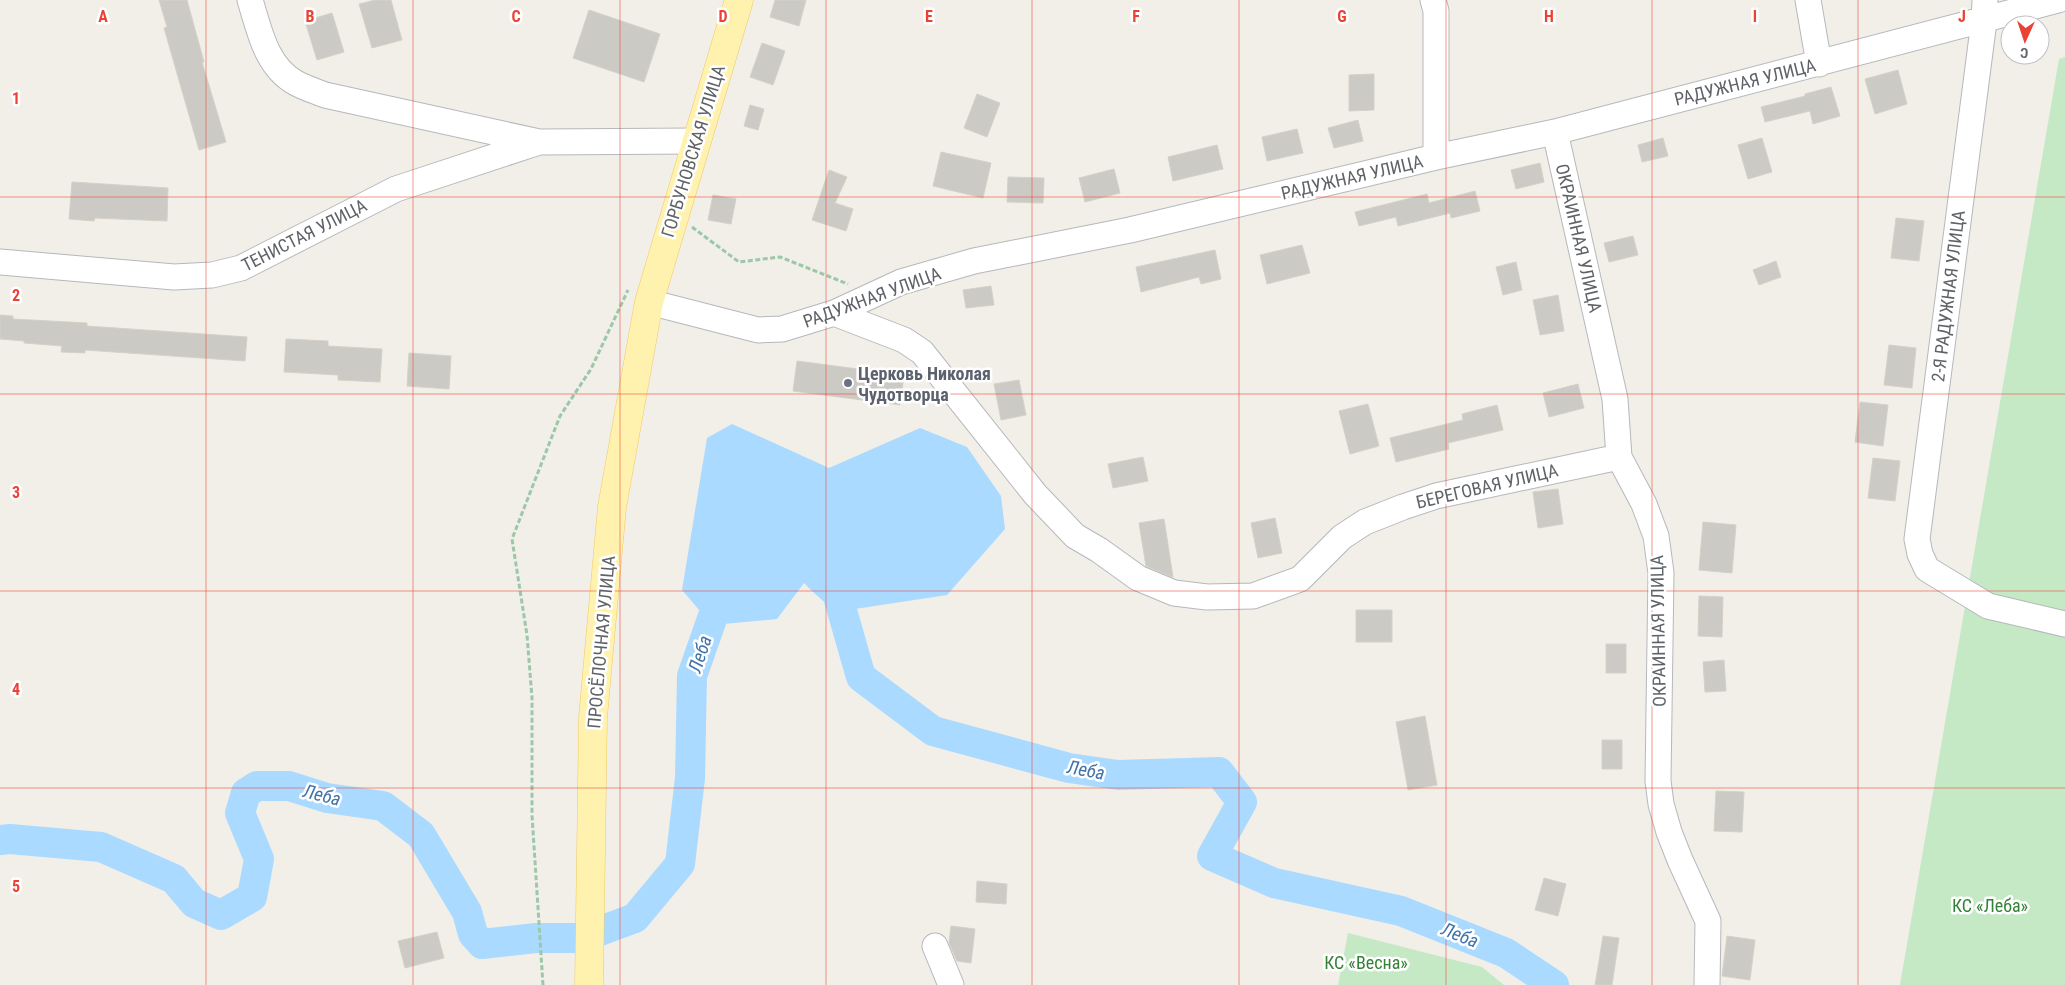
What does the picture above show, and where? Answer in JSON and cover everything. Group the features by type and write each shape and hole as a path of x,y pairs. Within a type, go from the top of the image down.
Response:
{"main road":[{"name":"ГОРБУНОВСКАЯ УЛИЦА","path":"641,292 674,214 739,0"},
{"name":"ПРОСЁЛОЧНАЯ УЛИЦА","path":"589,977 593,717 612,507 641,292"}],"street":[{"path":"250,0 265,48 277,66 294,82 325,95 539,142 695,142"},
{"path":"1433,0 1436,11 1436,157"},
{"path":"1808,0 1819,64"},
{"name":"РАДУЖНАЯ УЛИЦА","path":"641,292 758,330 782,329 834,313 901,282 974,261 1130,230 1436,157 1555,132 1819,64 1985,10 2058,0"},
{"name":"2-Я РАДУЖНАЯ УЛИЦА","path":"1985,10 1916,539 1920,554 1928,569 1988,606 2065,624"},
{"name":"ОКРАИННАЯ УЛИЦА","path":"1555,132 1615,399 1619,457 1644,504 1656,536 1661,573 1658,781 1661,804 1680,860 1708,921 1707,985"},
{"name":"ТЕНИСТАЯ УЛИЦА","path":"0,262 174,277 212,275 241,268 350,210 396,189 539,142"},
{"name":"БЕРЕГОВАЯ УЛИЦА","path":"834,313 904,340 922,352 1053,515 1075,536 1099,550 1138,578 1174,593 1207,597 1253,596 1300,579 1342,538 1365,522 1403,507 1436,496 1619,457"},
{"path":"935,946 951,985"}],"path":[{"path":"674,214 739,262 780,257 874,294"},
{"path":"543,985 532,815 532,698 526,635 512,539 560,416 641,292"}],"green space":[{"name":"КС «Леба»","path":"2065,57 2065,985 1900,985 2059,59"},
{"name":"КС «Весна»","path":"1348,933 1482,967 1504,985 1338,985"}],"water":[{"path":"732,424 829,468 920,428 967,447 1001,496 1005,529 947,595 835,612 804,583 777,619 712,625 682,590 707,438"}],"building":[{"path":"159,0 187,0 204,62 202,62 226,142 199,150 164,28 167,27"},
{"path":"375,0 391,0 402,40 372,48 359,4"},
{"path":"775,0 806,0 799,26 770,17"},
{"path":"589,10 660,34 644,82 573,58"},
{"path":"332,13 344,52 317,60 305,21"},
{"path":"762,43 785,51 773,85 750,77"},
{"path":"1898,70 1907,104 1875,114 1865,79"},
{"path":"1374,74 1374,110 1349,111 1349,75"},
{"path":"1831,87 1840,116 1813,124 1810,111 1765,122 1761,107 1805,96 1805,94"},
{"path":"977,94 1000,103 987,137 964,128"},
{"path":"750,105 764,109 758,130 744,126"},
{"path":"1358,120 1363,141 1334,148 1328,128"},
{"path":"1297,129 1303,153 1267,161 1262,137"},
{"path":"1663,138 1668,156 1642,162 1638,145"},
{"path":"1762,138 1772,172 1748,179 1738,145"},
{"path":"1217,145 1223,169 1173,181 1168,157"},
{"path":"941,152 991,163 983,198 933,186"},
{"path":"1540,163 1544,182 1516,189 1511,170"},
{"path":"1114,169 1120,193 1085,202 1079,178"},
{"path":"829,170 847,177 835,203 853,209 846,231 812,220"},
{"path":"1008,177 1044,178 1043,203 1007,202"},
{"path":"72,182 168,188 167,221 95,218 94,221 69,219"},
{"path":"1475,191 1480,211 1451,218 1450,213 1398,226 1396,217 1359,226 1355,212 1427,194 1429,203"},
{"path":"713,195 736,199 731,224 708,220"},
{"path":"1896,218 1924,221 1919,261 1891,258"},
{"path":"1633,236 1638,255 1609,262 1604,243"},
{"path":"1302,245 1310,273 1267,284 1260,255"},
{"path":"1215,250 1221,279 1201,284 1199,277 1141,292 1136,267"},
{"path":"1776,261 1781,277 1759,285 1753,270"},
{"path":"1516,262 1522,290 1503,295 1496,267"},
{"path":"991,286 994,305 966,308 963,290"},
{"path":"1558,295 1564,331 1540,335 1533,300"},
{"path":"0,315 13,316 13,319 87,323 87,326 247,337 245,361 85,350 85,353 61,352 62,346 0,339"},
{"path":"286,339 328,341 328,346 382,349 380,382 338,380 338,375 284,372"},
{"path":"1889,345 1916,348 1912,388 1884,385"},
{"path":"409,353 451,356 449,389 407,386"},
{"name":"Церковь Николая Чудотворца","path":"797,361 904,375 900,405 793,391"},
{"path":"1019,380 1026,415 1001,420 994,384"},
{"path":"1578,384 1584,408 1549,417 1543,393"},
{"path":"1860,402 1888,405 1883,446 1855,442"},
{"path":"1368,404 1379,446 1350,454 1339,411"},
{"path":"1497,405 1503,430 1448,443 1449,449 1396,462 1390,438 1463,420 1462,414"},
{"path":"1143,457 1148,481 1113,488 1108,464"},
{"path":"1873,458 1900,461 1895,501 1868,498"},
{"path":"1558,489 1563,524 1538,528 1533,492"},
{"path":"1275,518 1282,553 1258,558 1251,523"},
{"path":"1164,519 1173,577 1146,566 1139,523"},
{"path":"1703,522 1736,525 1732,573 1699,570"},
{"path":"1699,596 1723,597 1722,637 1698,636"},
{"path":"1356,610 1392,610 1392,642 1356,642"},
{"path":"1606,644 1626,644 1626,673 1606,673"},
{"path":"1724,660 1726,691 1705,692 1703,662"},
{"path":"1425,716 1437,785 1408,790 1396,722"},
{"path":"1602,740 1622,740 1622,769 1602,769"},
{"path":"1716,791 1744,792 1742,832 1714,831"},
{"path":"1544,878 1566,884 1558,916 1535,910"},
{"path":"977,881 1007,884 1006,904 976,902"},
{"path":"951,926 975,929 971,963 957,961 949,943"},
{"path":"437,932 444,958 405,968 398,941"},
{"path":"1603,936 1619,938 1612,985 1595,985"},
{"path":"1727,936 1755,940 1750,980 1722,976"}],"waterway":[{"name":"Леба","path":"820,578 837,593 861,677 933,731 1069,768 1118,775 1219,772 1242,802 1212,856 1274,883 1401,911 1506,953 1554,985"},
{"name":"Леба","path":"0,840 10,839 101,847 174,879 194,903 221,915 252,897 259,859 240,813 246,793 257,786 289,786 327,798 383,806 421,835 467,912 473,934 482,944 536,938 581,938 635,918 680,864 690,778 692,676 714,613 733,590"}],"place":[{"name":"Церковь Николая Чудотворца","path":"848,383"}]}
